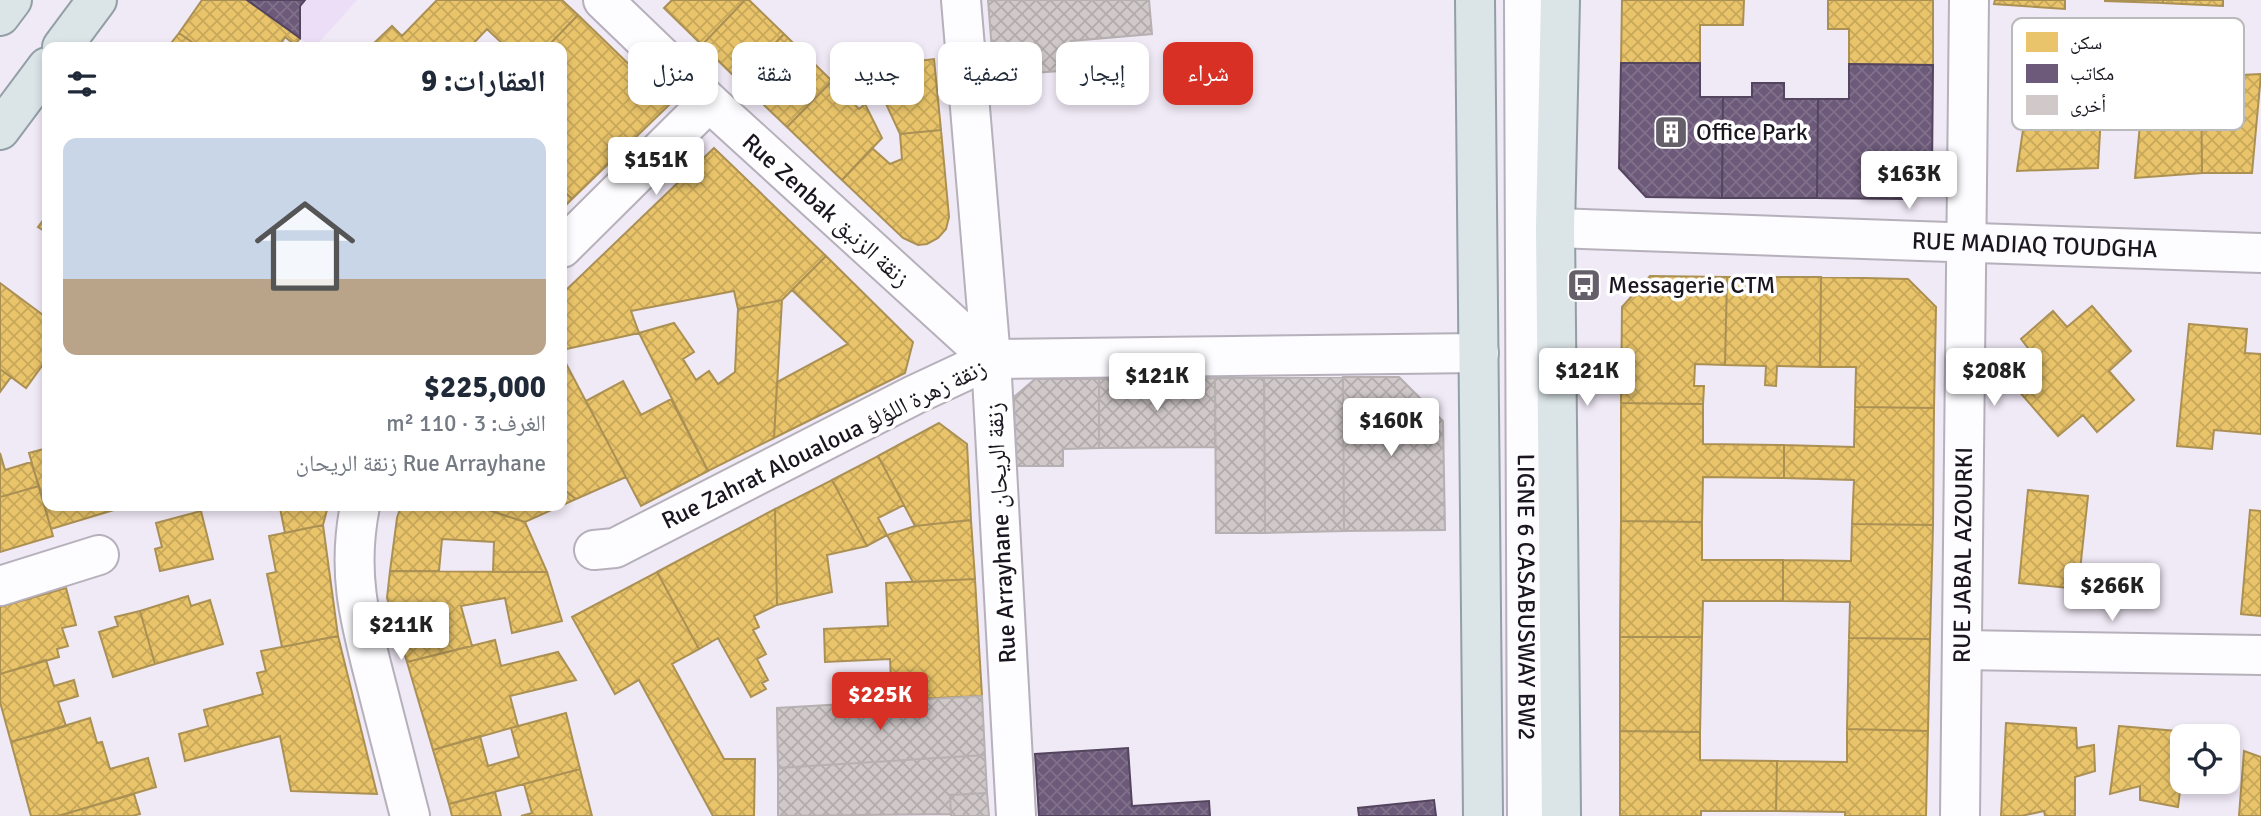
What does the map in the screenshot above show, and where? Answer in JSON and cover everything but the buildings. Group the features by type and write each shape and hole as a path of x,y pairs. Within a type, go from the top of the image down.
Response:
{"main road":[{"path":"0,16 12,0"},
{"path":"66,42 97,0"},
{"path":"1475,0 1483,816"},
{"path":"1560,0 1555,228 1561,816"},
{"path":"0,130 42,74"}],"street":[{"name":"Rue Zenbak زنقة الزنبق","path":"603,0 647,42"},
{"name":"Rue Arrayhane زنقة الريحان","path":"961,0 991,359 1016,816"},
{"name":"LIGNE 6 CASABUSWAY BW2","path":"1524,0 1527,816"},
{"name":"RUE JABAL AZOURKI","path":"1959,816 1969,0"},
{"path":"567,243 706,105"},
{"name":"Rue Zenbak زنقة الزنبق","path":"712,105 991,359"},
{"name":"RUE MADIAQ TOUDGHA","path":"1555,228 2261,253"},
{"name":"Rue Zahrat Aloualoua زنقة زهرة اللؤلؤ","path":"594,550 615,548 914,395 991,359 1479,353"},
{"path":"359,511 354,572 357,610 410,816"},
{"path":"0,586 99,555"},
{"path":"1962,649 2261,655"}],"shaded area":[{"path":"247,0 357,0 319,42 305,42"}],"place":[{"name":"Office Park","path":"1671,132"},
{"name":"Messagerie CTM","path":"1584,285"}]}
